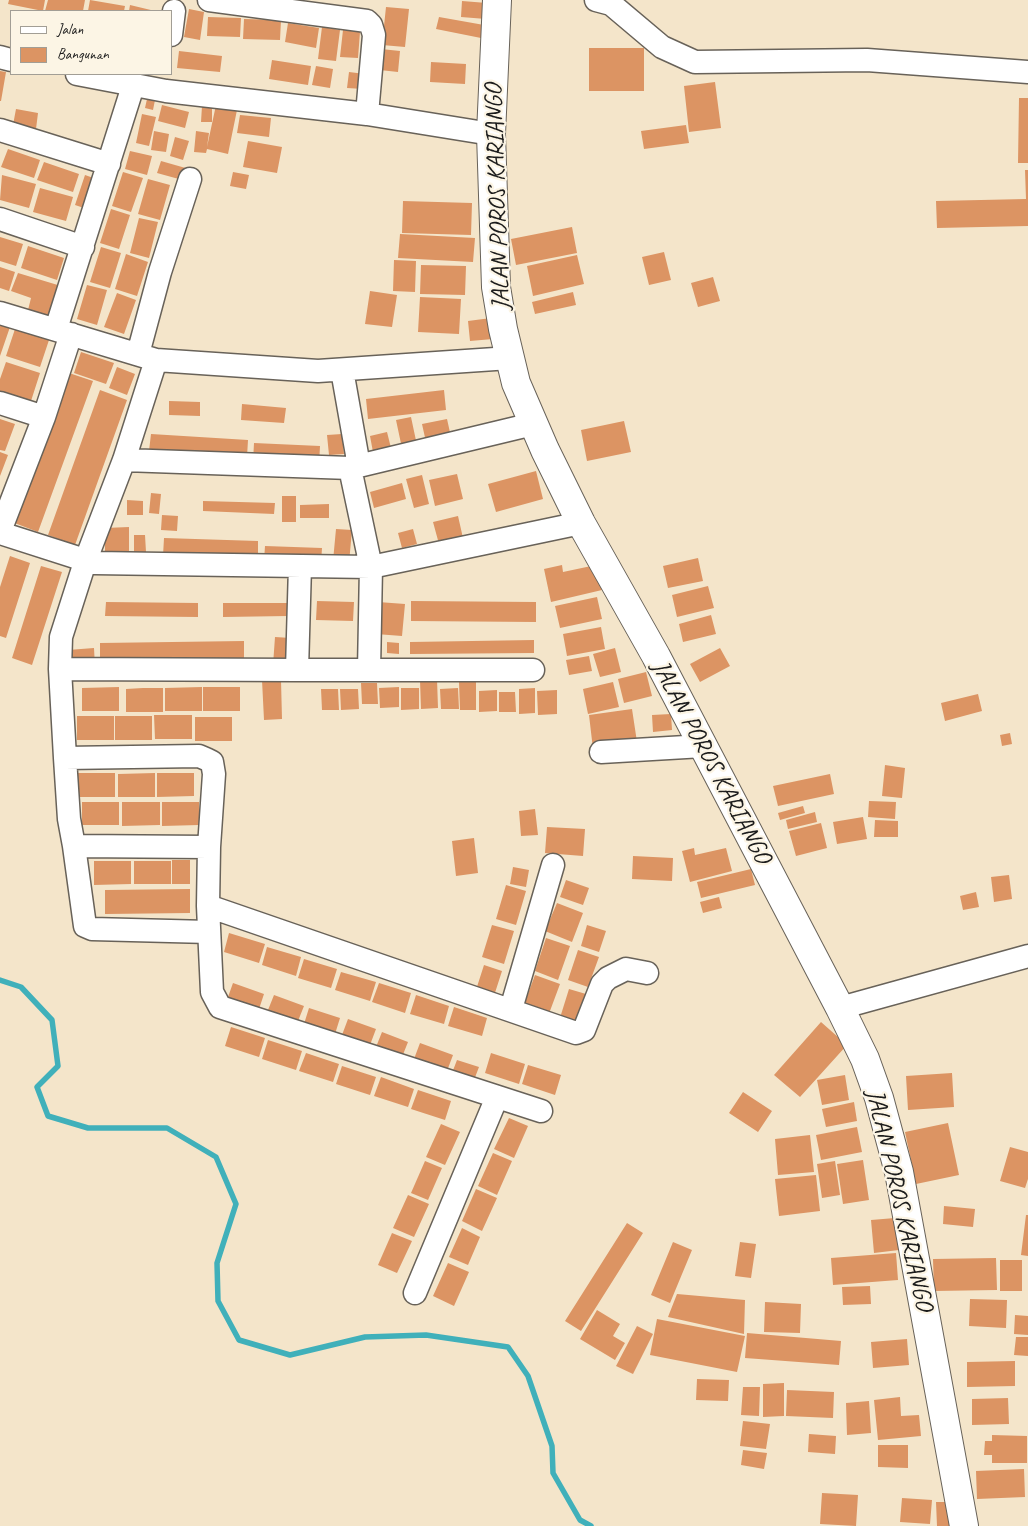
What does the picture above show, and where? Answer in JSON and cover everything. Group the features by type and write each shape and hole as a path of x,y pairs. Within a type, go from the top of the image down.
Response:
{"main road":[{"name":"JALAN POROS KARIANGO","path":"496,0 491,134 496,286 516,383 581,523 656,656 840,1008 867,1066 895,1156 915,1254 964,1526"}],"street":[{"path":"209,0 367,21 371,25 374,35 367,114"},
{"path":"596,0 611,4 662,47 695,62 867,60 1028,72"},
{"path":"172,27 174,11"},
{"path":"82,75 133,86 167,82 491,134"},
{"path":"133,86 83,247 44,417 6,496 0,532 85,562 153,566 371,567 581,523"},
{"path":"0,130 109,164"},
{"path":"190,179 160,272 147,357 124,460 85,562 64,625 60,669 69,819 85,926 92,929 209,932"},
{"path":"0,219 83,247"},
{"path":"0,314 147,357 318,371 510,358"},
{"path":"342,370 354,467 371,567 369,670"},
{"path":"0,403 44,417"},
{"path":"124,460 354,467 534,424"},
{"path":"297,670 300,566"},
{"path":"60,669 533,670"},
{"path":"601,752 703,746"},
{"path":"64,758 199,756 212,762 214,774 209,847 209,932 212,992 217,1003 223,1009 541,1111"},
{"path":"74,846 209,847"},
{"path":"511,1009 554,865"},
{"path":"208,906 579,1032 584,1030 602,984 608,978 626,970 647,973"},
{"path":"840,1008 1028,956"},
{"path":"415,1293 497,1098"}],"building":[{"path":"9,0 45,0 43,10 8,4"},
{"path":"48,0 85,0 83,10 45,10"},
{"path":"90,0 125,6 124,10 88,10"},
{"path":"462,1 487,3 486,19 461,17"},
{"path":"130,5 151,10 129,10"},
{"path":"386,7 409,9 405,47 382,45"},
{"path":"189,9 204,12 200,40 184,37"},
{"path":"208,17 241,18 240,37 207,36"},
{"path":"439,17 484,25 481,38 436,29"},
{"path":"244,19 281,20 280,40 243,39"},
{"path":"288,23 319,28 316,48 285,42"},
{"path":"322,27 340,30 336,61 318,59"},
{"path":"343,30 360,32 358,58 340,57"},
{"path":"589,48 644,48 644,91 589,91"},
{"path":"381,49 400,51 398,72 380,70"},
{"path":"179,51 222,56 220,72 177,68"},
{"path":"272,60 311,66 308,85 269,79"},
{"path":"431,62 466,64 465,84 430,82"},
{"path":"316,66 333,69 330,88 312,85"},
{"path":"0,71 6,72 1,101 0,101"},
{"path":"349,72 365,74 363,89 347,88"},
{"path":"715,82 721,128 689,132 684,86"},
{"path":"1019,98 1028,98 1028,163 1018,163"},
{"path":"147,99 155,100 153,110 145,108"},
{"path":"162,105 189,112 185,128 158,121"},
{"path":"216,105 237,110 228,154 207,149 206,153 194,152 196,131 209,133 207,147"},
{"path":"202,106 212,107 212,122 201,122"},
{"path":"16,109 38,113 36,129 13,125"},
{"path":"142,114 156,117 149,146 136,143"},
{"path":"240,115 271,118 269,137 237,133"},
{"path":"686,125 689,143 644,149 641,131"},
{"path":"154,131 169,134 166,152 151,150"},
{"path":"175,137 189,141 183,160 170,156"},
{"path":"248,141 282,147 277,173 243,167"},
{"path":"8,149 40,160 34,178 1,167"},
{"path":"130,151 152,156 147,175 125,169"},
{"path":"161,161 189,169 186,181 157,173"},
{"path":"44,162 79,174 73,192 37,180"},
{"path":"1025,170 1028,170 1028,226 937,228 936,201 1026,199"},
{"path":"123,172 143,178 131,212 112,206"},
{"path":"233,172 249,175 246,189 230,186"},
{"path":"2,175 36,184 29,208 0,200"},
{"path":"85,175 102,181 93,211 75,205"},
{"path":"148,179 170,185 160,220 138,214"},
{"path":"40,188 73,197 66,221 33,212"},
{"path":"403,201 472,203 471,235 402,233"},
{"path":"111,209 130,215 119,249 100,243"},
{"path":"139,218 158,222 149,258 130,253"},
{"path":"572,227 577,253 516,265 511,239"},
{"path":"400,234 475,238 473,262 398,258"},
{"path":"0,237 23,244 16,266 0,261"},
{"path":"28,246 64,258 57,280 21,268"},
{"path":"101,247 121,253 110,288 90,282"},
{"path":"664,252 671,280 649,285 642,257"},
{"path":"126,254 148,262 137,296 115,289"},
{"path":"577,255 584,284 533,296 527,266"},
{"path":"394,260 416,261 415,292 393,291"},
{"path":"421,265 466,266 465,295 420,294"},
{"path":"0,267 15,272 9,291 0,288"},
{"path":"18,273 61,286 51,317 28,310 31,298 11,291"},
{"path":"713,277 720,301 698,307 691,283"},
{"path":"87,285 107,290 97,325 77,319"},
{"path":"370,291 397,295 392,327 365,324"},
{"path":"573,292 576,305 535,314 532,302"},
{"path":"117,293 136,300 124,334 104,327"},
{"path":"420,297 461,299 459,334 418,332"},
{"path":"491,318 493,339 470,341 468,321"},
{"path":"0,324 10,327 0,356"},
{"path":"15,329 49,340 40,367 6,356"},
{"path":"81,352 114,363 106,384 74,373"},
{"path":"6,362 40,373 31,401 0,391 0,379"},
{"path":"117,367 135,374 127,395 109,388"},
{"path":"66,372 93,381 38,532 12,522"},
{"path":"100,390 127,400 75,545 48,535"},
{"path":"444,390 446,410 368,419 366,399"},
{"path":"169,401 200,402 200,416 169,415"},
{"path":"242,404 286,408 284,423 241,420"},
{"path":"411,417 418,450 403,453 396,420"},
{"path":"0,419 15,424 5,451 0,450"},
{"path":"447,419 451,437 426,442 422,424"},
{"path":"624,421 631,452 587,461 581,430"},
{"path":"387,432 391,448 373,452 370,436"},
{"path":"151,434 248,440 247,457 149,451"},
{"path":"342,434 344,454 329,455 327,435"},
{"path":"254,443 320,446 319,465 253,462"},
{"path":"0,452 8,455 0,476"},
{"path":"536,471 543,499 496,512 488,484"},
{"path":"457,474 463,499 435,506 429,480"},
{"path":"422,475 429,504 414,508 406,479"},
{"path":"402,483 406,499 374,508 370,492"},
{"path":"151,493 161,494 159,514 149,513"},
{"path":"282,496 296,496 296,522 282,522"},
{"path":"127,500 143,501 143,515 127,515"},
{"path":"203,501 275,503 274,514 203,511"},
{"path":"329,504 329,518 300,518 300,505"},
{"path":"162,515 178,516 177,531 161,530"},
{"path":"458,516 463,538 439,544 433,522"},
{"path":"129,527 129,558 105,558 105,528"},
{"path":"336,529 352,530 349,563 333,561"},
{"path":"413,529 417,544 402,548 398,533"},
{"path":"134,535 145,535 146,552 134,552"},
{"path":"164,538 258,541 258,559 163,556"},
{"path":"265,546 322,548 321,563 264,561"},
{"path":"10,556 30,563 6,638 0,636 0,587"},
{"path":"698,558 703,581 668,588 663,566"},
{"path":"562,565 563,572 596,565 602,590 551,602 544,569"},
{"path":"41,566 62,572 32,665 12,658"},
{"path":"708,586 714,608 677,617 672,595"},
{"path":"597,597 602,619 560,628 555,606"},
{"path":"317,601 354,602 353,621 316,620"},
{"path":"411,601 536,602 536,622 411,621"},
{"path":"106,602 198,603 198,617 105,616"},
{"path":"378,602 405,604 402,636 376,634"},
{"path":"223,603 287,603 288,616 223,617"},
{"path":"711,615 716,634 683,642 679,624"},
{"path":"601,627 605,649 567,656 563,634"},
{"path":"275,637 291,638 290,666 273,665"},
{"path":"534,640 534,653 410,654 410,642"},
{"path":"244,641 244,660 100,661 100,643"},
{"path":"387,642 399,643 399,654 387,653"},
{"path":"94,648 95,667 69,668 68,650"},
{"path":"615,648 621,672 600,677 593,654"},
{"path":"720,648 730,666 700,682 690,664"},
{"path":"589,656 592,671 569,675 566,660"},
{"path":"646,672 652,696 624,703 618,679"},
{"path":"437,679 438,708 421,709 420,680"},
{"path":"262,680 281,680 282,719 264,720"},
{"path":"476,681 476,710 460,710 459,682"},
{"path":"613,682 619,707 588,714 583,689"},
{"path":"361,683 377,683 378,704 362,704"},
{"path":"119,687 119,711 82,711 82,688"},
{"path":"202,687 202,711 165,711 165,688"},
{"path":"203,687 240,687 240,711 203,711"},
{"path":"399,687 399,707 380,708 379,688"},
{"path":"163,688 163,712 126,712 126,689"},
{"path":"401,688 419,688 419,709 401,710"},
{"path":"458,688 459,709 441,709 440,689"},
{"path":"535,688 535,713 519,714 519,689"},
{"path":"321,689 338,689 339,710 322,710"},
{"path":"340,689 358,689 359,709 341,710"},
{"path":"497,690 497,711 479,712 479,691"},
{"path":"557,690 557,714 538,715 537,691"},
{"path":"499,692 515,692 516,712 499,712"},
{"path":"978,694 982,711 945,721 941,703"},
{"path":"632,709 637,742 593,749 589,715"},
{"path":"671,714 672,730 653,732 652,715"},
{"path":"154,715 192,715 192,739 155,739"},
{"path":"77,716 114,716 114,740 77,740"},
{"path":"115,716 152,716 152,740 115,740"},
{"path":"195,717 232,717 232,741 195,741"},
{"path":"1010,733 1012,744 1002,746 1000,735"},
{"path":"885,765 905,768 902,798 882,796"},
{"path":"78,773 115,773 115,797 78,797"},
{"path":"155,773 155,797 118,797 118,774"},
{"path":"157,773 194,773 194,796 157,797"},
{"path":"830,774 834,794 778,806 773,786"},
{"path":"869,801 896,802 895,819 868,817"},
{"path":"82,802 119,802 119,825 82,825"},
{"path":"122,802 160,802 160,825 122,826"},
{"path":"162,802 199,802 199,825 162,826"},
{"path":"803,806 805,813 780,820 778,813"},
{"path":"535,809 538,835 521,836 519,811"},
{"path":"815,812 817,822 788,829 786,820"},
{"path":"863,817 867,839 837,844 833,822"},
{"path":"875,820 898,821 898,837 874,837"},
{"path":"821,823 827,848 796,856 789,831"},
{"path":"547,827 585,829 583,856 545,853"},
{"path":"474,838 478,873 456,876 452,841"},
{"path":"694,848 695,855 726,848 732,871 690,882 682,851"},
{"path":"633,856 673,858 672,881 632,879"},
{"path":"172,860 190,860 190,884 172,884"},
{"path":"94,861 131,861 131,884 94,885"},
{"path":"134,861 171,861 171,884 134,884"},
{"path":"513,867 529,870 526,887 510,884"},
{"path":"751,869 755,885 701,898 697,882"},
{"path":"1009,875 1012,899 994,902 991,877"},
{"path":"566,880 589,888 583,905 560,897"},
{"path":"506,885 526,891 516,925 496,919"},
{"path":"190,889 190,913 105,914 105,890"},
{"path":"976,892 979,907 963,910 960,896"},
{"path":"719,897 722,908 703,913 700,902"},
{"path":"557,903 583,913 572,942 545,931"},
{"path":"492,925 514,931 504,964 482,957"},
{"path":"587,925 606,931 599,952 581,946"},
{"path":"229,933 265,944 259,963 224,952"},
{"path":"546,938 570,946 558,980 535,971"},
{"path":"267,947 301,957 296,976 262,965"},
{"path":"578,950 599,957 588,987 568,980"},
{"path":"304,959 337,969 331,988 298,978"},
{"path":"484,965 502,971 493,999 475,993"},
{"path":"341,972 376,982 370,1001 335,990"},
{"path":"535,975 560,984 547,1019 522,1010"},
{"path":"233,983 264,994 259,1009 228,997"},
{"path":"379,983 411,993 405,1013 372,1002"},
{"path":"569,989 586,994 576,1026 559,1021"},
{"path":"274,995 304,1006 298,1021 268,1010"},
{"path":"416,995 449,1006 444,1024 410,1014"},
{"path":"454,1007 487,1018 482,1036 448,1026"},
{"path":"309,1008 340,1018 335,1034 304,1024"},
{"path":"348,1019 376,1029 370,1045 342,1035"},
{"path":"821,1022 847,1045 800,1097 774,1075"},
{"path":"231,1027 265,1038 259,1057 225,1046"},
{"path":"382,1032 408,1042 402,1057 376,1047"},
{"path":"268,1040 302,1051 296,1070 262,1059"},
{"path":"420,1043 453,1055 447,1071 414,1059"},
{"path":"306,1053 339,1064 333,1082 299,1071"},
{"path":"491,1053 525,1064 519,1084 485,1073"},
{"path":"457,1060 479,1067 474,1080 452,1073"},
{"path":"528,1065 561,1075 555,1095 522,1084"},
{"path":"342,1066 376,1077 370,1095 336,1084"},
{"path":"952,1073 954,1107 908,1110 906,1076"},
{"path":"845,1075 849,1100 822,1105 817,1080"},
{"path":"381,1077 414,1089 408,1107 374,1096"},
{"path":"418,1090 451,1101 445,1120 411,1109"},
{"path":"743,1092 772,1111 758,1132 729,1113"},
{"path":"854,1102 857,1121 826,1127 822,1109"},
{"path":"509,1118 528,1126 514,1158 494,1149"},
{"path":"948,1123 959,1175 916,1184 905,1132"},
{"path":"441,1124 460,1132 445,1165 426,1157"},
{"path":"857,1127 862,1152 821,1160 816,1135"},
{"path":"810,1135 814,1172 778,1175 775,1139"},
{"path":"1010,1147 1028,1152 1028,1179 1025,1188 1000,1181"},
{"path":"493,1153 512,1161 497,1195 478,1186"},
{"path":"863,1160 869,1200 843,1204 837,1164"},
{"path":"425,1161 442,1168 428,1200 411,1193"},
{"path":"835,1161 840,1195 822,1198 817,1164"},
{"path":"816,1175 820,1211 779,1216 775,1179"},
{"path":"476,1189 497,1198 482,1231 462,1221"},
{"path":"408,1195 429,1204 414,1237 393,1228"},
{"path":"944,1206 975,1209 973,1227 943,1224"},
{"path":"1026,1215 1028,1215 1028,1256 1021,1255"},
{"path":"895,1218 899,1250 874,1253 871,1220"},
{"path":"627,1223 643,1233 581,1331 565,1321"},
{"path":"462,1228 480,1237 468,1265 449,1257"},
{"path":"392,1233 412,1241 397,1273 378,1265"},
{"path":"673,1242 692,1250 670,1303 651,1295"},
{"path":"740,1242 756,1244 751,1278 735,1276"},
{"path":"896,1253 898,1280 833,1285 831,1258"},
{"path":"996,1258 997,1290 934,1291 933,1259"},
{"path":"1000,1260 1022,1260 1022,1291 1000,1291"},
{"path":"448,1263 469,1272 454,1306 433,1296"},
{"path":"870,1286 871,1304 843,1305 842,1287"},
{"path":"677,1294 745,1300 744,1334 668,1317"},
{"path":"970,1299 1007,1300 1006,1328 969,1326"},
{"path":"765,1302 801,1304 800,1333 764,1332"},
{"path":"597,1310 620,1324 613,1336 625,1343 615,1360 580,1339"},
{"path":"1015,1315 1028,1316 1028,1335 1014,1334"},
{"path":"657,1319 745,1336 737,1372 650,1355"},
{"path":"637,1326 653,1334 633,1374 616,1366"},
{"path":"747,1333 841,1341 839,1365 745,1358"},
{"path":"1016,1337 1028,1337 1028,1356 1014,1355"},
{"path":"907,1339 909,1365 873,1368 871,1342"},
{"path":"1015,1361 1015,1386 967,1387 967,1362"},
{"path":"697,1379 729,1380 728,1401 696,1400"},
{"path":"784,1383 784,1416 763,1417 763,1384"},
{"path":"743,1387 760,1387 759,1416 741,1415"},
{"path":"787,1390 834,1392 833,1418 786,1416"},
{"path":"900,1397 901,1416 919,1415 921,1436 878,1440 874,1400"},
{"path":"1008,1398 1009,1424 972,1425 972,1399"},
{"path":"869,1401 871,1433 847,1435 846,1403"},
{"path":"743,1421 770,1424 766,1449 740,1446"},
{"path":"809,1434 836,1436 835,1454 808,1452"},
{"path":"992,1435 1027,1436 1027,1463 992,1463 992,1455 984,1455 985,1441 992,1441"},
{"path":"878,1445 908,1445 908,1468 878,1467"},
{"path":"743,1450 767,1453 764,1469 741,1465"},
{"path":"1024,1469 1025,1497 977,1499 976,1471"},
{"path":"822,1493 858,1495 856,1526 820,1524"},
{"path":"902,1498 932,1500 930,1524 900,1522"},
{"path":"936,1502 953,1502 953,1526 937,1526"}],"waterway":[{"path":"0,980 21,987 52,1020 58,1066 37,1087 48,1116 88,1128 167,1128 216,1157 236,1204 217,1263 218,1301 239,1340 290,1355 365,1337 426,1335 508,1347 528,1376 552,1446 553,1473 580,1520 591,1526"}]}
